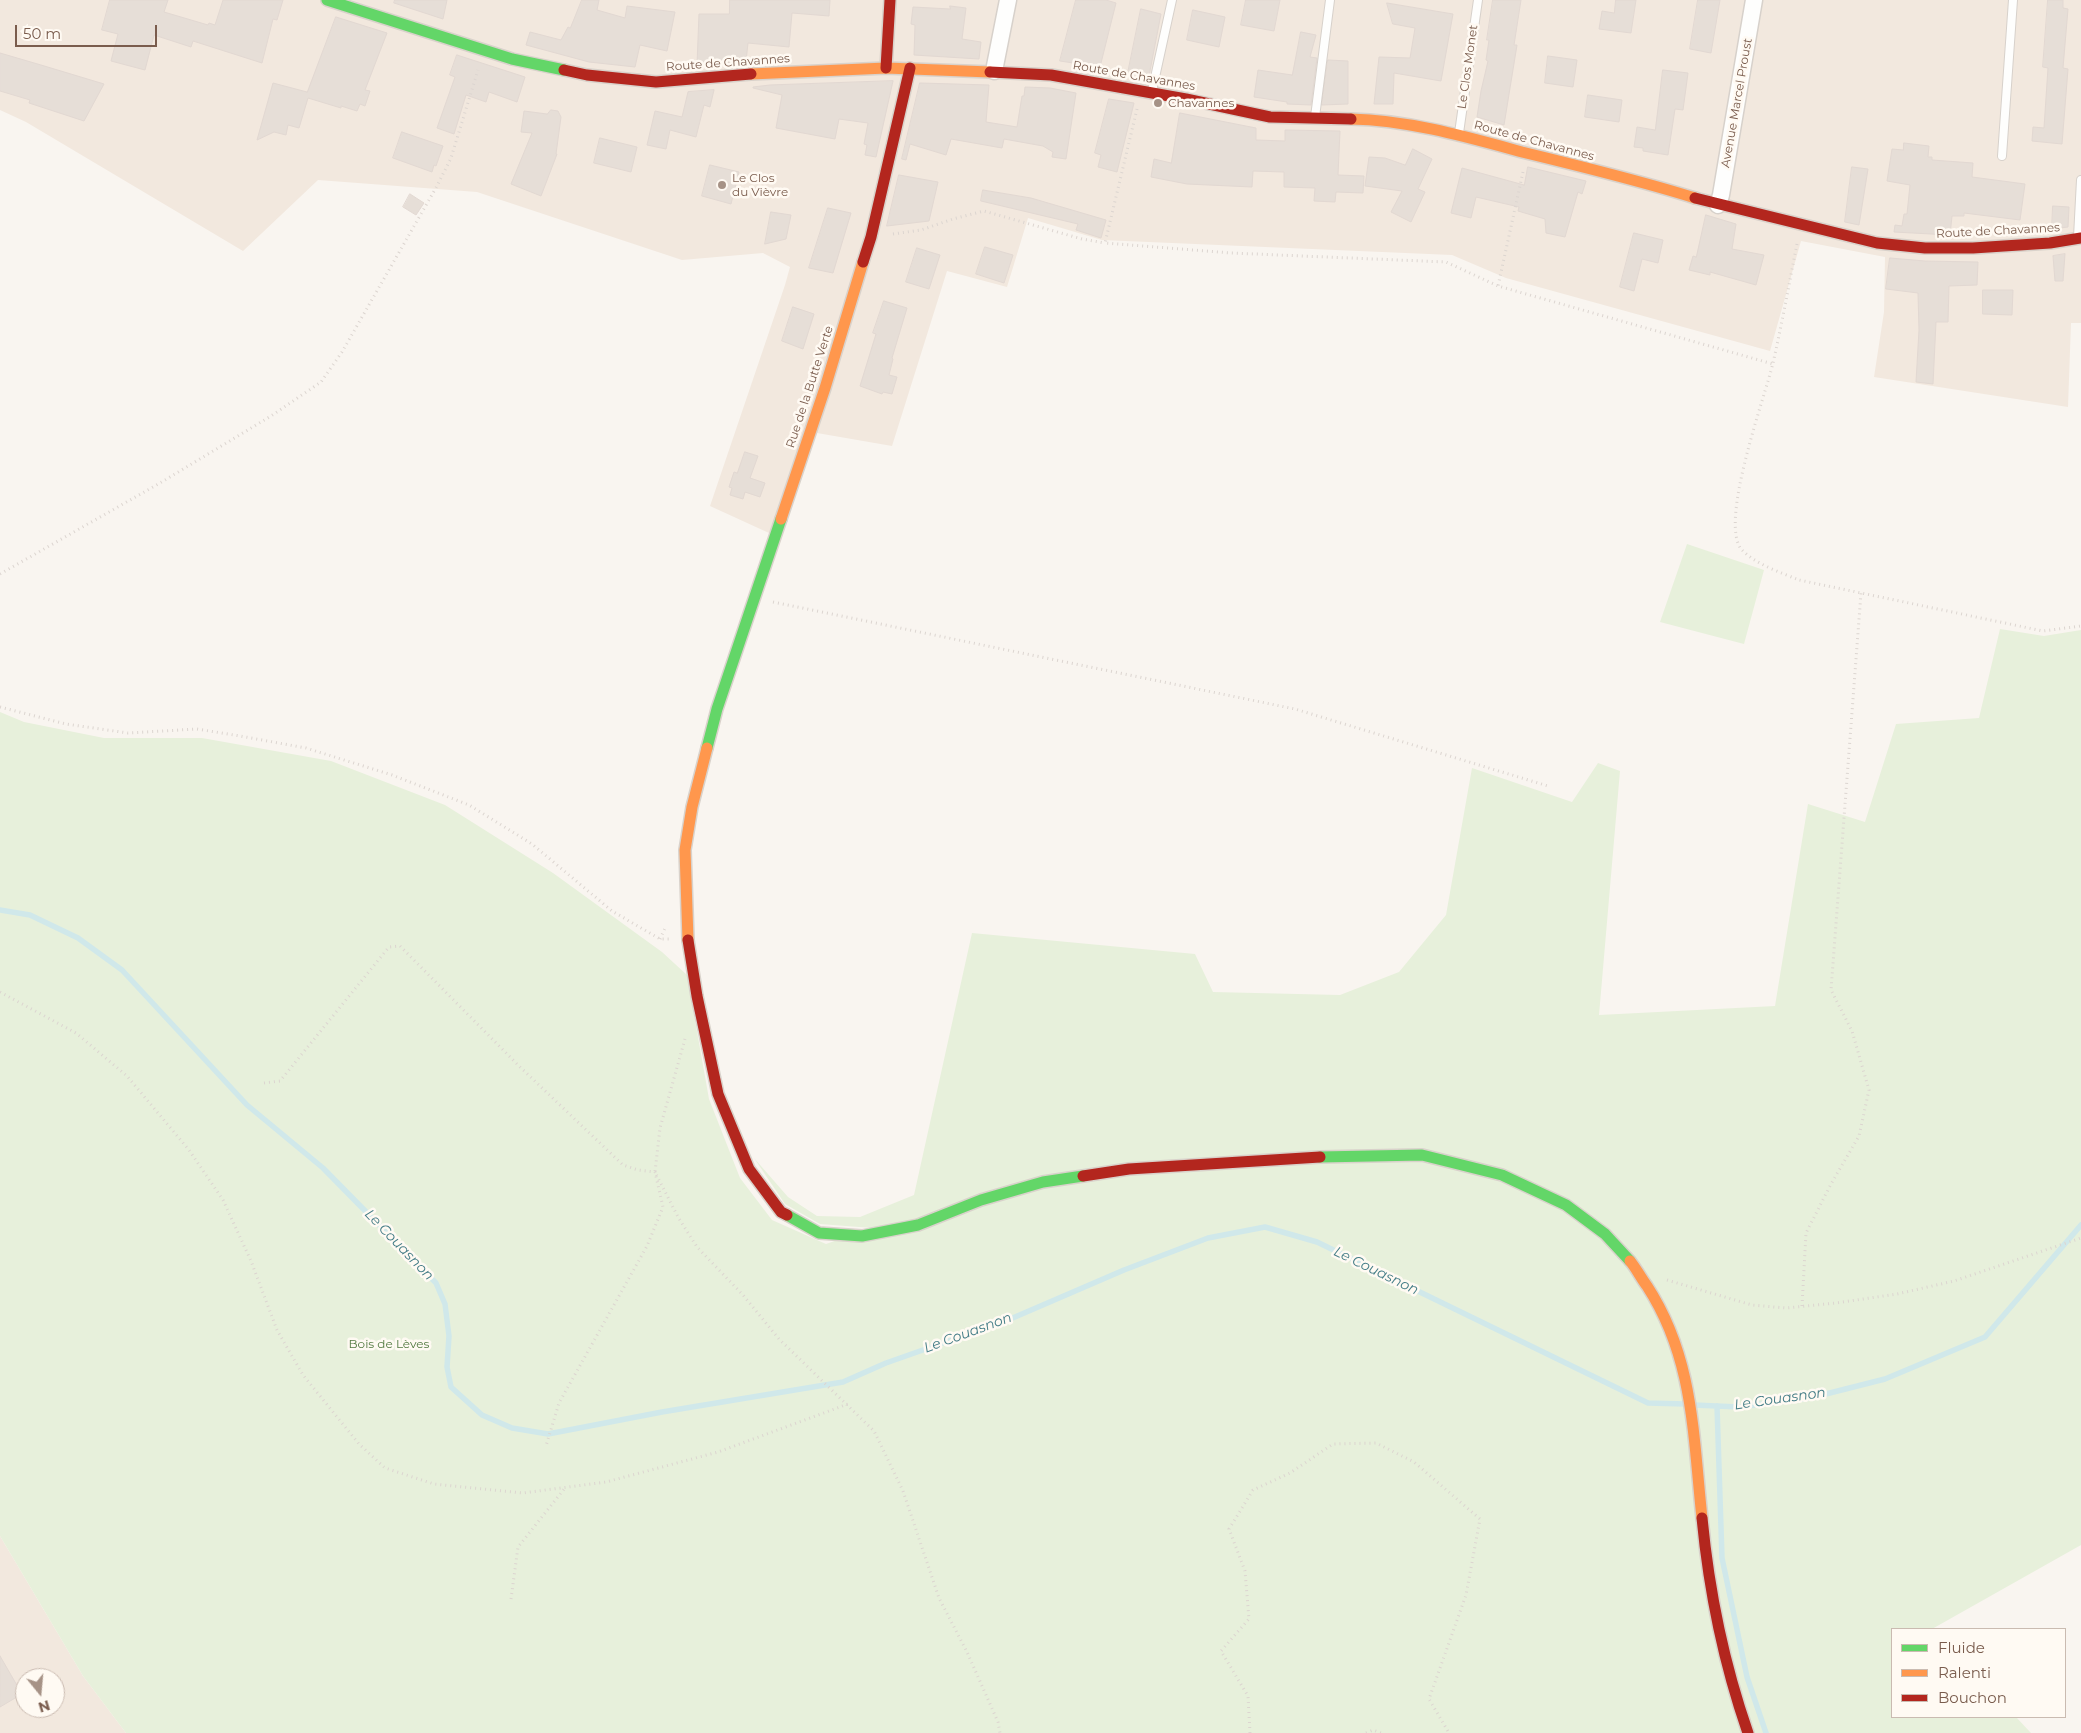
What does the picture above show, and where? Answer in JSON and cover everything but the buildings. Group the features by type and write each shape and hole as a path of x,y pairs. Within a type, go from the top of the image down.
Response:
{"street":[{"name":"Route de Chavannes","path":"327,0 512,59 587,75 656,82 769,72 886,68 994,71 1051,75 1270,117 1373,119 1458,135 1660,187 1718,205 1877,243 1925,248 1973,248 2050,243 2080,238"},
{"path":"886,68 890,0"},
{"path":"994,71 1008,0"},
{"name":"Avenue Marcel Proust","path":"1718,205 1754,0"},
{"name":"Rue de la Butte Verte","path":"910,68 871,238 825,388 717,709 692,807 684,850 688,940 697,996 718,1094 749,1169 781,1212 819,1233 862,1236 918,1225 980,1200 1044,1182 1129,1169 1297,1158 1422,1155 1502,1175 1566,1205 1605,1234 1632,1263 1660,1306 1676,1342 1688,1389 1703,1532 1713,1597 1734,1693 1748,1733"}],"lane":[{"path":"1147,92 1172,0"},
{"path":"1315,118 1330,0"},
{"name":"Le Clos Monet","path":"1458,135 1478,0"},
{"path":"2002,156 2013,0"},
{"path":"2080,238 2081,180"}],"path":[{"path":"0,574 168,479 271,416 322,382 342,352 427,205 451,158 485,50"},
{"path":"1105,243 1147,92"},
{"path":"1498,286 1527,154"},
{"path":"871,238 921,230 984,211 1082,239 1105,243 1231,253 1446,262 1498,286 1772,364"},
{"path":"1800,226 1772,364 1737,496 1735,531 1741,550 1766,566 1799,580 2043,631 2081,626"},
{"path":"1802,1306 1806,1233 1831,1184 1859,1136 1869,1090 1852,1031 1831,990 1860,593"},
{"path":"753,598 1295,709 1548,786"},
{"path":"0,707 66,724 128,733 196,729 240,736 306,748 392,775 469,804 532,844 612,911 660,939 688,940"},
{"path":"264,1084 280,1081 388,947 400,946 519,1066 622,1165 638,1170 655,1172"},
{"path":"0,992 76,1033 127,1076 189,1150 223,1200 251,1261 277,1330 303,1376 360,1444 385,1468 434,1484 524,1493 606,1482 718,1452 848,1404"},
{"path":"546,1446 559,1403 647,1246 663,1207 655,1172 660,1128 686,1034"},
{"path":"655,1172 678,1217 697,1247 743,1295 779,1339 874,1431 903,1491 939,1598 975,1669 998,1722 1000,1733"},
{"path":"1659,1276 1677,1284 1752,1305 1786,1308 1897,1294 1944,1283 2081,1238"},
{"path":"1250,1733 1248,1696 1221,1651 1249,1619 1245,1571 1229,1529 1253,1490 1290,1473 1333,1444 1376,1443 1414,1462 1480,1519 1466,1595 1429,1699 1449,1733"},
{"path":"510,1599 518,1547 566,1487"},
{"path":"1366,1733 1373,1730 1382,1733"}],"shaded area":[{"path":"0,0 2081,0 2081,323 2071,323 2068,407 1874,377 1884,312 1885,257 1801,241 1770,351 1506,278 1452,255 1102,240 1028,218 1007,287 947,271 892,446 817,433 769,533 710,506 790,267 763,253 682,260 477,192 318,180 243,251 26,122 0,110"},
{"path":"0,1536 83,1676 126,1733 0,1733"}],"green space":[{"path":"1687,544 1764,570 1744,644 1660,622"},
{"name":"Bois de Lèves","path":"2000,629 2044,636 2081,630 2081,1545 1934,1628 1891,1628 1891,1718 2017,1718 2031,1733 126,1733 83,1676 0,1536 0,712 24,722 104,738 202,738 331,761 445,805 553,873 662,952 687,975 709,1099 740,1178 772,1220 826,1244 872,1228 820,1224 785,1204 754,1158 788,1197 817,1216 860,1217 914,1195 972,933 1195,954 1213,992 1340,995 1399,972 1446,915 1472,768 1572,802 1598,763 1620,771 1599,1015 1775,1006 1808,804 1865,822 1896,724 1979,718"}],"waterway":[{"name":"Le Couasnon","path":"0,910 30,915 78,938 122,970 247,1105 323,1168 436,1283 445,1304 449,1336 447,1367 451,1387 482,1415 512,1428 548,1434 662,1412 843,1382 886,1363 1008,1320 1124,1270 1208,1238 1265,1227 1317,1242 1648,1403 1685,1404"},
{"name":"Le Couasnon","path":"1694,1405 1739,1407 1810,1398 1885,1379 1985,1337 2081,1225"},
{"path":"1717,1406 1722,1558 1747,1677 1766,1733"}],"traffic: fast":[{"path":"327,0 512,59 564,70"},
{"path":"707,748 717,709 781,519"},
{"path":"1320,1157 1422,1155 1502,1175 1566,1205 1605,1234 1630,1261"},
{"path":"787,1215 819,1233 862,1236 918,1225 981,1200 1043,1182 1083,1176"}],"traffic: slow":[{"path":"751,74 886,68 990,72"},
{"path":"1351,119 1394,122 1459,135 1695,198"},
{"path":"781,519 825,388 863,262"},
{"path":"688,940 685,850 692,807 707,748"},
{"path":"1630,1261 1662,1313 1683,1369 1693,1428 1702,1518"}],"traffic: jam":[{"path":"886,68 890,0"},
{"path":"863,262 871,237 910,68"},
{"path":"564,70 587,75 656,82 751,74"},
{"path":"990,72 1051,75 1186,99 1270,117 1351,119"},
{"path":"1695,198 1877,243 1925,248 1973,248 2050,243 2081,238"},
{"path":"688,940 697,996 718,1094 749,1169 781,1212 787,1215"},
{"path":"1083,1176 1129,1169 1320,1157"},
{"path":"1702,1518 1713,1600 1732,1681 1748,1733"}],"place":[{"name":"Chavannes","path":"1158,103"},
{"name":"Le Clos du Vièvre","path":"722,185"}]}
